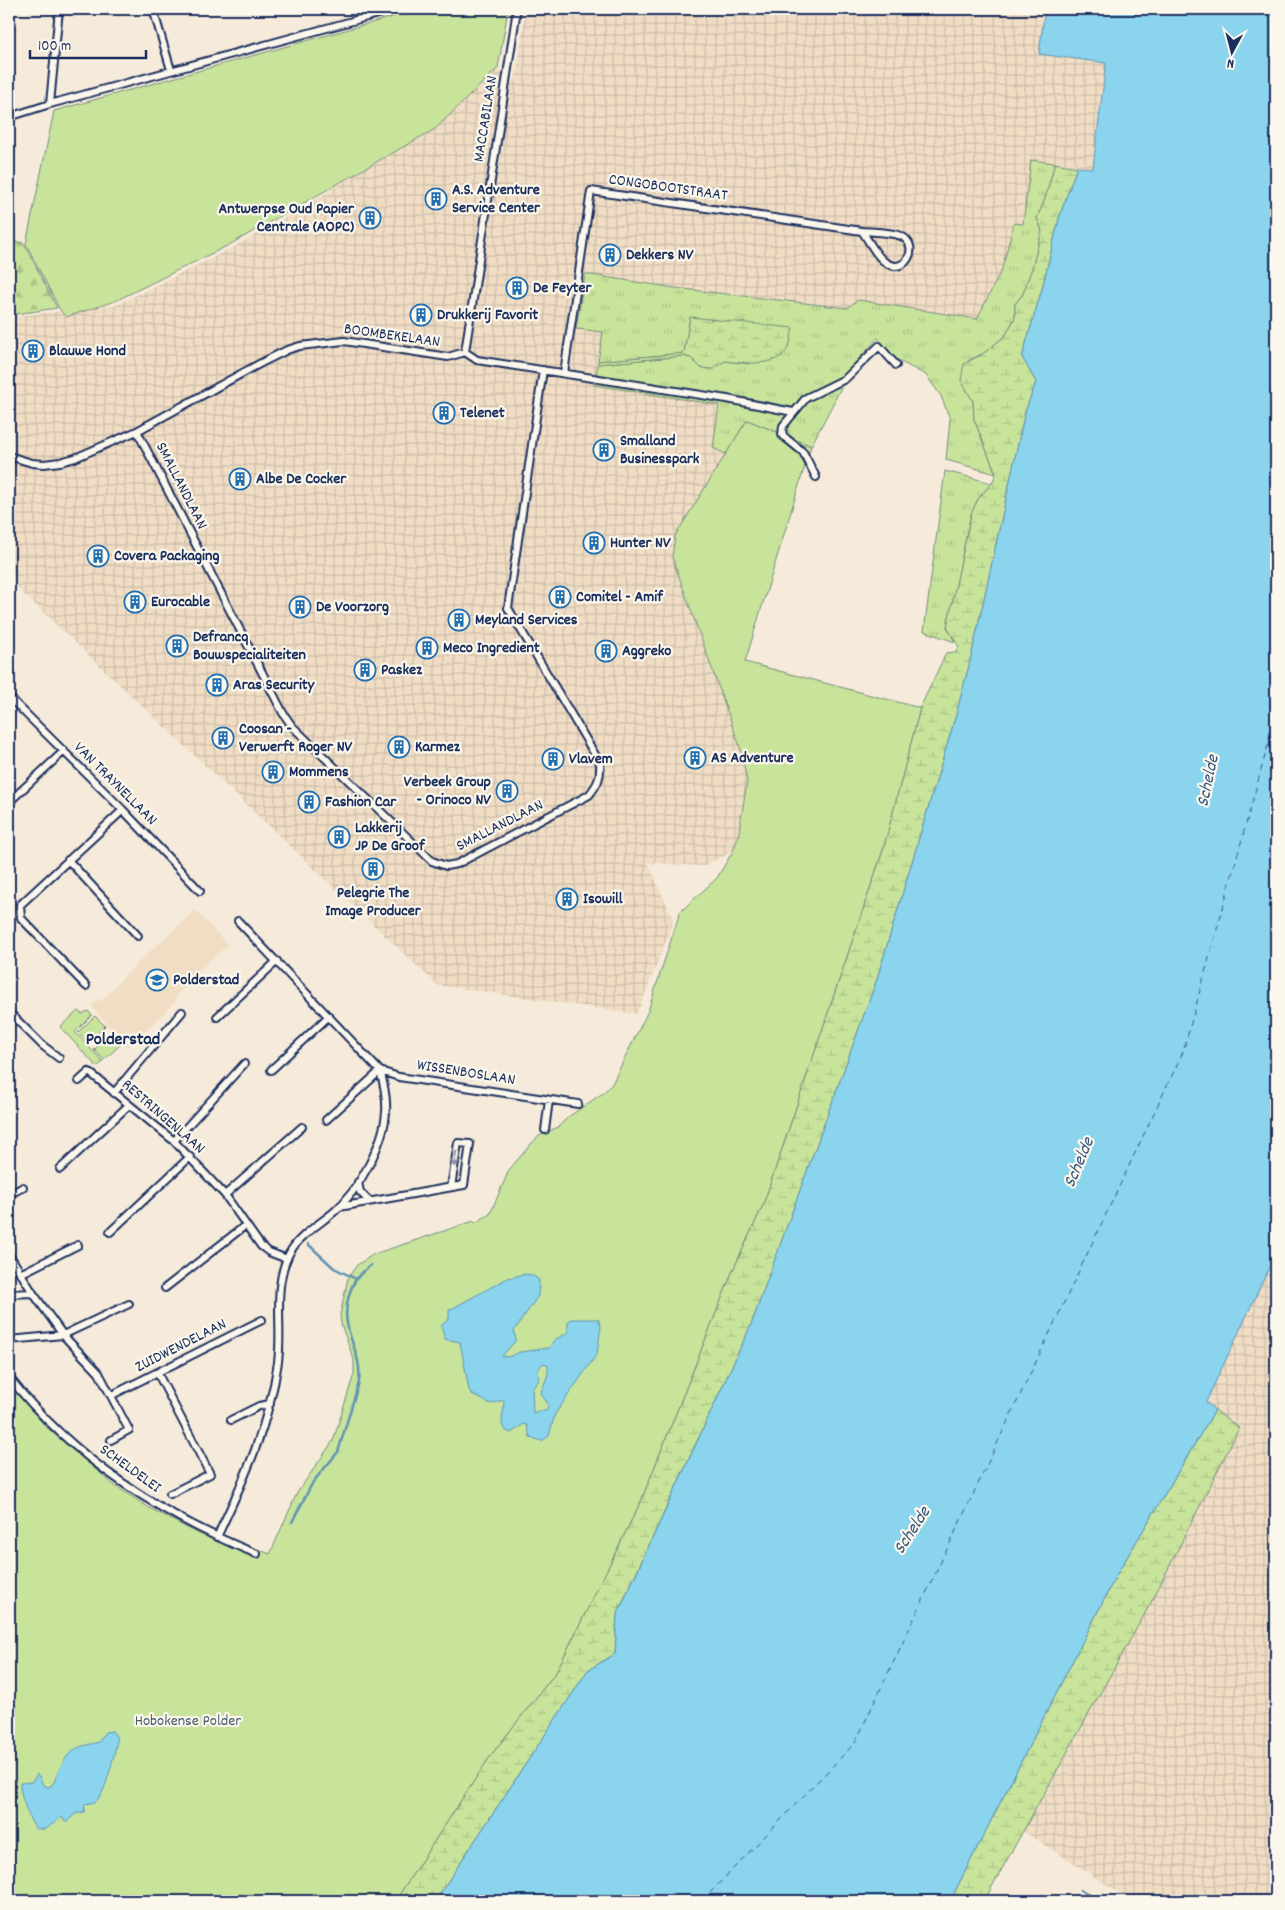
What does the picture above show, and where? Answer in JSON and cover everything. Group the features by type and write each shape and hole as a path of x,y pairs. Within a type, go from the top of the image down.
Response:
{"street":[{"path":"50,104 60,9"},
{"path":"153,9 171,70"},
{"path":"9,117 171,70 396,9"},
{"name":"MACCABILAAN","path":"465,352 517,9"},
{"name":"CONGOBOOTSTRAAT","path":"564,372 591,191 900,236 908,241 910,247 910,255 907,261 901,266 892,266 886,263 871,246 862,231"},
{"name":"BOOMBEKELAAN","path":"9,456 32,463 60,462 75,458 137,430 261,363 300,346 344,341 448,357 465,352"},
{"path":"816,476 803,452 782,435 783,426 793,412 806,398 845,379 879,346 896,365"},
{"path":"465,352 477,360 564,372 793,412"},
{"name":"SMALLANDLAAN","path":"137,430 283,713 292,726 432,860 446,866 456,864 589,795 598,784 601,774 600,763 508,608 543,370"},
{"name":"VAN TRAYNELLAAN","path":"9,697 123,810 200,891"},
{"path":"9,802 64,751"},
{"path":"86,986 20,918 20,905 123,810"},
{"path":"68,860 138,936"},
{"path":"217,1537 251,1464 270,1404 279,1348 280,1283 286,1259 293,1247 303,1237 339,1208 358,1182 374,1152 385,1121 386,1095 380,1071 278,961 238,921"},
{"path":"217,1017 278,961"},
{"path":"114,1093 182,1012"},
{"path":"9,1016 12,1015 42,1045 59,1058"},
{"path":"271,1070 329,1016"},
{"path":"174,1141 244,1064"},
{"path":"326,1120 380,1071"},
{"name":"WISSENBOSLAAN","path":"380,1071 399,1077 578,1104"},
{"name":"RESTRINGENLAAN","path":"79,1082 89,1072 174,1141 226,1195 264,1249 286,1259"},
{"path":"545,1130 549,1100"},
{"path":"60,1169 129,1105"},
{"path":"226,1195 302,1127"},
{"path":"339,1208 369,1201 451,1187 464,1184 470,1144 458,1143 451,1187"},
{"path":"110,1232 190,1157"},
{"path":"358,1182 360,1192 369,1201"},
{"path":"9,1195 23,1187"},
{"path":"165,1288 246,1225"},
{"path":"20,1274 78,1245"},
{"path":"9,1256 63,1334 99,1373 112,1395 129,1430 111,1440"},
{"path":"9,1294 33,1293"},
{"path":"9,1340 63,1334 129,1304"},
{"name":"ZUIDWENDELAAN","path":"112,1395 158,1374 262,1320"},
{"path":"158,1374 210,1474 170,1494"},
{"name":"SCHELDELEI","path":"9,1377 55,1427 108,1472 144,1498 217,1537 257,1554"},
{"path":"231,1420 259,1406 270,1404"}],"shaded area":[{"path":"526,9 1082,9 1106,63 1093,168 1031,160 1023,224 1014,223 1002,269 977,319 858,300 848,308 675,288 585,274 576,328 603,332 594,385 720,405 713,448 726,454 675,536 742,753 747,781 738,838 733,851 704,866 648,863 674,921 637,1014 437,985 9,580 9,317 116,305 230,249 435,129 498,68 515,82"},
{"name":"Polderstad","path":"195,910 228,945 193,975 195,978 179,992 175,1002 128,1047 91,1006 99,999 101,1001 131,969"},
{"path":"1276,1253 1276,1900 1132,1901 1023,1831 1153,1599 1238,1428 1205,1403"}],"green space":[{"path":"421,9 508,9 498,68 435,129 229,245 115,301 66,317 60,310 26,244 54,111"},
{"path":"1031,160 1055,163 1045,199 1037,218 1042,231 1032,269 1023,294 1015,304 1015,318 1005,336 984,353 969,360 961,380 973,401 974,419 996,474 946,460 950,419 941,396 926,375 897,360 878,338 843,376 841,388 811,446 747,420 726,454 713,448 719,405 594,385 598,364 683,356 691,358 701,368 717,365 725,361 749,364 690,317 684,353 598,361 603,332 576,329 585,274 675,288 847,308 858,300 977,319 1002,269 1014,223 1023,224"},
{"path":"1055,163 1077,167 1060,215 1042,289 1022,357 1036,382 1025,412 971,658 956,715 877,979 751,1325 617,1614 615,1654 588,1670 435,1901 395,1901 491,1755 556,1672 641,1501 733,1270 763,1205 883,850 920,708 946,653 956,652 959,647 947,627 971,514 978,499 992,483 996,474 974,419 973,401 961,380 964,364 984,353 1005,336 1015,318 1015,304 1023,294 1042,231 1037,218 1045,199"},
{"path":"9,240 24,243 57,308 9,315"},
{"path":"690,317 793,328 789,346 783,354 777,359 760,363 725,361 712,369 701,368 691,358 683,356 598,364 598,361 684,353"},
{"name":"Hobokense Polder","path":"747,420 811,446 745,662 920,708 883,850 763,1205 733,1270 641,1501 556,1672 491,1755 395,1901 9,1901 9,1383 45,1426 114,1485 151,1509 197,1533 238,1549 241,1543 270,1554 297,1493 333,1441 354,1374 354,1360 341,1324 340,1315 348,1278 357,1265 374,1254 474,1221 475,1223 490,1214 509,1170 531,1144 539,1136 558,1127 568,1117 603,1093 612,1084 648,1011 680,912 717,878 733,851 738,838 747,781 740,747 672,557 675,536"},
{"path":"945,471 992,483 978,499 971,514 947,627 955,642 924,631"},
{"path":"78,1011 82,1014 88,1011 92,1015 75,1032 103,1062 97,1067 60,1027"},
{"path":"95,1016 105,1026 88,1043 78,1032"},
{"path":"111,1033 121,1044 104,1060 94,1050"},
{"path":"1215,1410 1239,1428 1153,1599 984,1901 950,1901 1117,1574"}],"water":[{"name":"Schelde","path":"1053,9 1276,9 1276,1253 1206,1402 1215,1410 1117,1574 950,1901 435,1901 588,1670 615,1654 617,1615 751,1325 877,979 956,715 971,658 1025,412 1036,382 1022,357 1042,289 1060,215 1077,167 1093,168 1106,63 1039,54 1044,16"},
{"path":"526,1274 532,1275 539,1280 538,1296 514,1331 516,1340 502,1356 508,1357 520,1352 549,1348 554,1340 568,1333 568,1322 571,1319 598,1319 601,1326 597,1354 555,1414 549,1436 542,1441 530,1437 527,1425 524,1424 511,1433 503,1427 503,1400 491,1404 473,1395 469,1390 460,1342 445,1339 441,1326 449,1319 449,1310 508,1278","holes":["545,1363 548,1366 547,1377 541,1392 548,1408 546,1411 533,1413 532,1389 539,1380 538,1370 542,1364"]},
{"path":"112,1731 117,1741 107,1779 99,1798 94,1802 85,1804 84,1812 75,1814 67,1822 62,1817 46,1829 36,1829 25,1807 20,1783 32,1782 37,1774 43,1785 48,1787 52,1785 63,1762 74,1750 99,1742 105,1732"}],"waterway":[{"path":"308,1244 334,1268 356,1279"},
{"path":"292,1522 313,1482 338,1452 359,1382 358,1359 348,1330 346,1308 352,1286 371,1265"},
{"path":"1080,1890 1099,1901"}],"ferry route":[{"path":"702,1901 855,1743 1183,1052 1276,716"}],"railway":[{"path":"9,19 11,9"}],"place":[{"name":"A.S. Adventure Service Center","path":"436,199"},
{"name":"Antwerpse Oud Papier Centrale (AOPC)","path":"370,218"},
{"name":"Dekkers NV","path":"610,255"},
{"name":"De Feyter","path":"517,288"},
{"name":"Drukkerij Favorit","path":"421,315"},
{"name":"Blauwe Hond","path":"33,351"},
{"name":"Telenet","path":"444,413"},
{"name":"Smalland Businesspark","path":"604,450"},
{"name":"Albe De Cocker","path":"240,479"},
{"name":"Hunter NV","path":"594,543"},
{"name":"Covera Packaging","path":"98,556"},
{"name":"Comitel - Amif","path":"560,597"},
{"name":"Eurocable","path":"135,602"},
{"name":"De Voorzorg","path":"300,607"},
{"name":"Meyland Services","path":"459,620"},
{"name":"Defrancq Bouwspecialiteiten","path":"177,646"},
{"name":"Meco Ingredient","path":"427,648"},
{"name":"Aggreko","path":"606,651"},
{"name":"Paskez","path":"365,670"},
{"name":"Aras Security","path":"217,685"},
{"name":"Coosan - Verwerft Roger NV","path":"223,738"},
{"name":"Karmez","path":"399,747"},
{"name":"AS Adventure","path":"695,758"},
{"name":"Vlavem","path":"553,759"},
{"name":"Mommens","path":"273,772"},
{"name":"Verbeek Group - Orinoco NV","path":"507,791"},
{"name":"Fashion Car","path":"309,802"},
{"name":"Lakkerij JP De Groof","path":"339,837"},
{"name":"Pelegrie The Image Producer","path":"373,869"},
{"name":"Isowill","path":"567,899"},
{"name":"Polderstad","path":"157,980"}],"district":[{"name":"Polderstad","path":"123,1040"}]}
